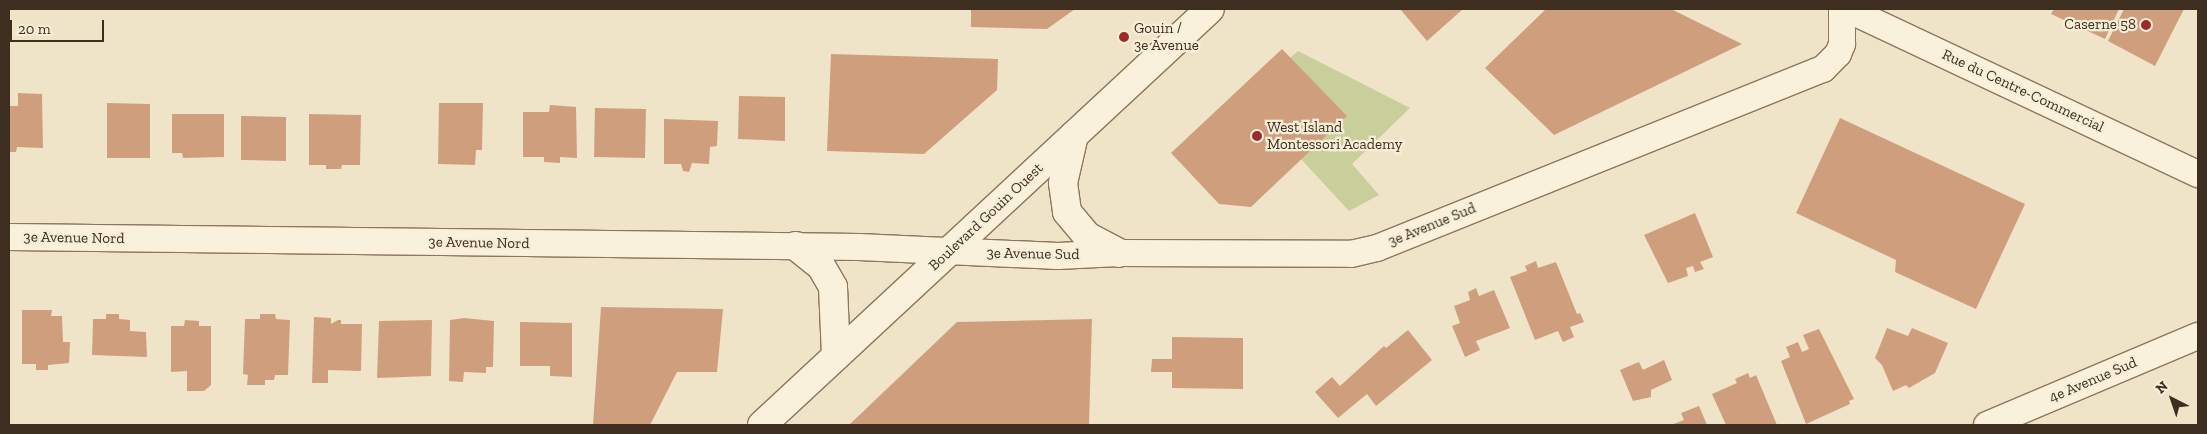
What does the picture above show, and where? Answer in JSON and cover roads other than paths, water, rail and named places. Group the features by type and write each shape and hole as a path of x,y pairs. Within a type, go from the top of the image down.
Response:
{"main road":[{"name":"Boulevard Gouin Ouest","path":"762,425 1210,9"},
{"path":"1074,134 1063,183 1067,212 1087,236 1119,253"},
{"path":"796,246 821,266 833,287 836,356"}],"street":[{"name":"3e Avenue Sud","path":"950,251 1058,256 1119,253 1317,256 1364,252 1823,69 1838,54 1842,44 1842,9"},
{"name":"Rue du Centre-Commercial","path":"1847,9 2198,174"},
{"name":"3e Avenue Nord","path":"9,238 796,246 950,251"},
{"name":"4e Avenue Sud","path":"1987,425 2198,336"}],"place":[{"name":"Caserne 58","path":"2146,25"},
{"name":"Gouin / 3e Avenue","path":"1124,37"},
{"name":"West Island Montessori Academy","path":"1257,136"}]}
